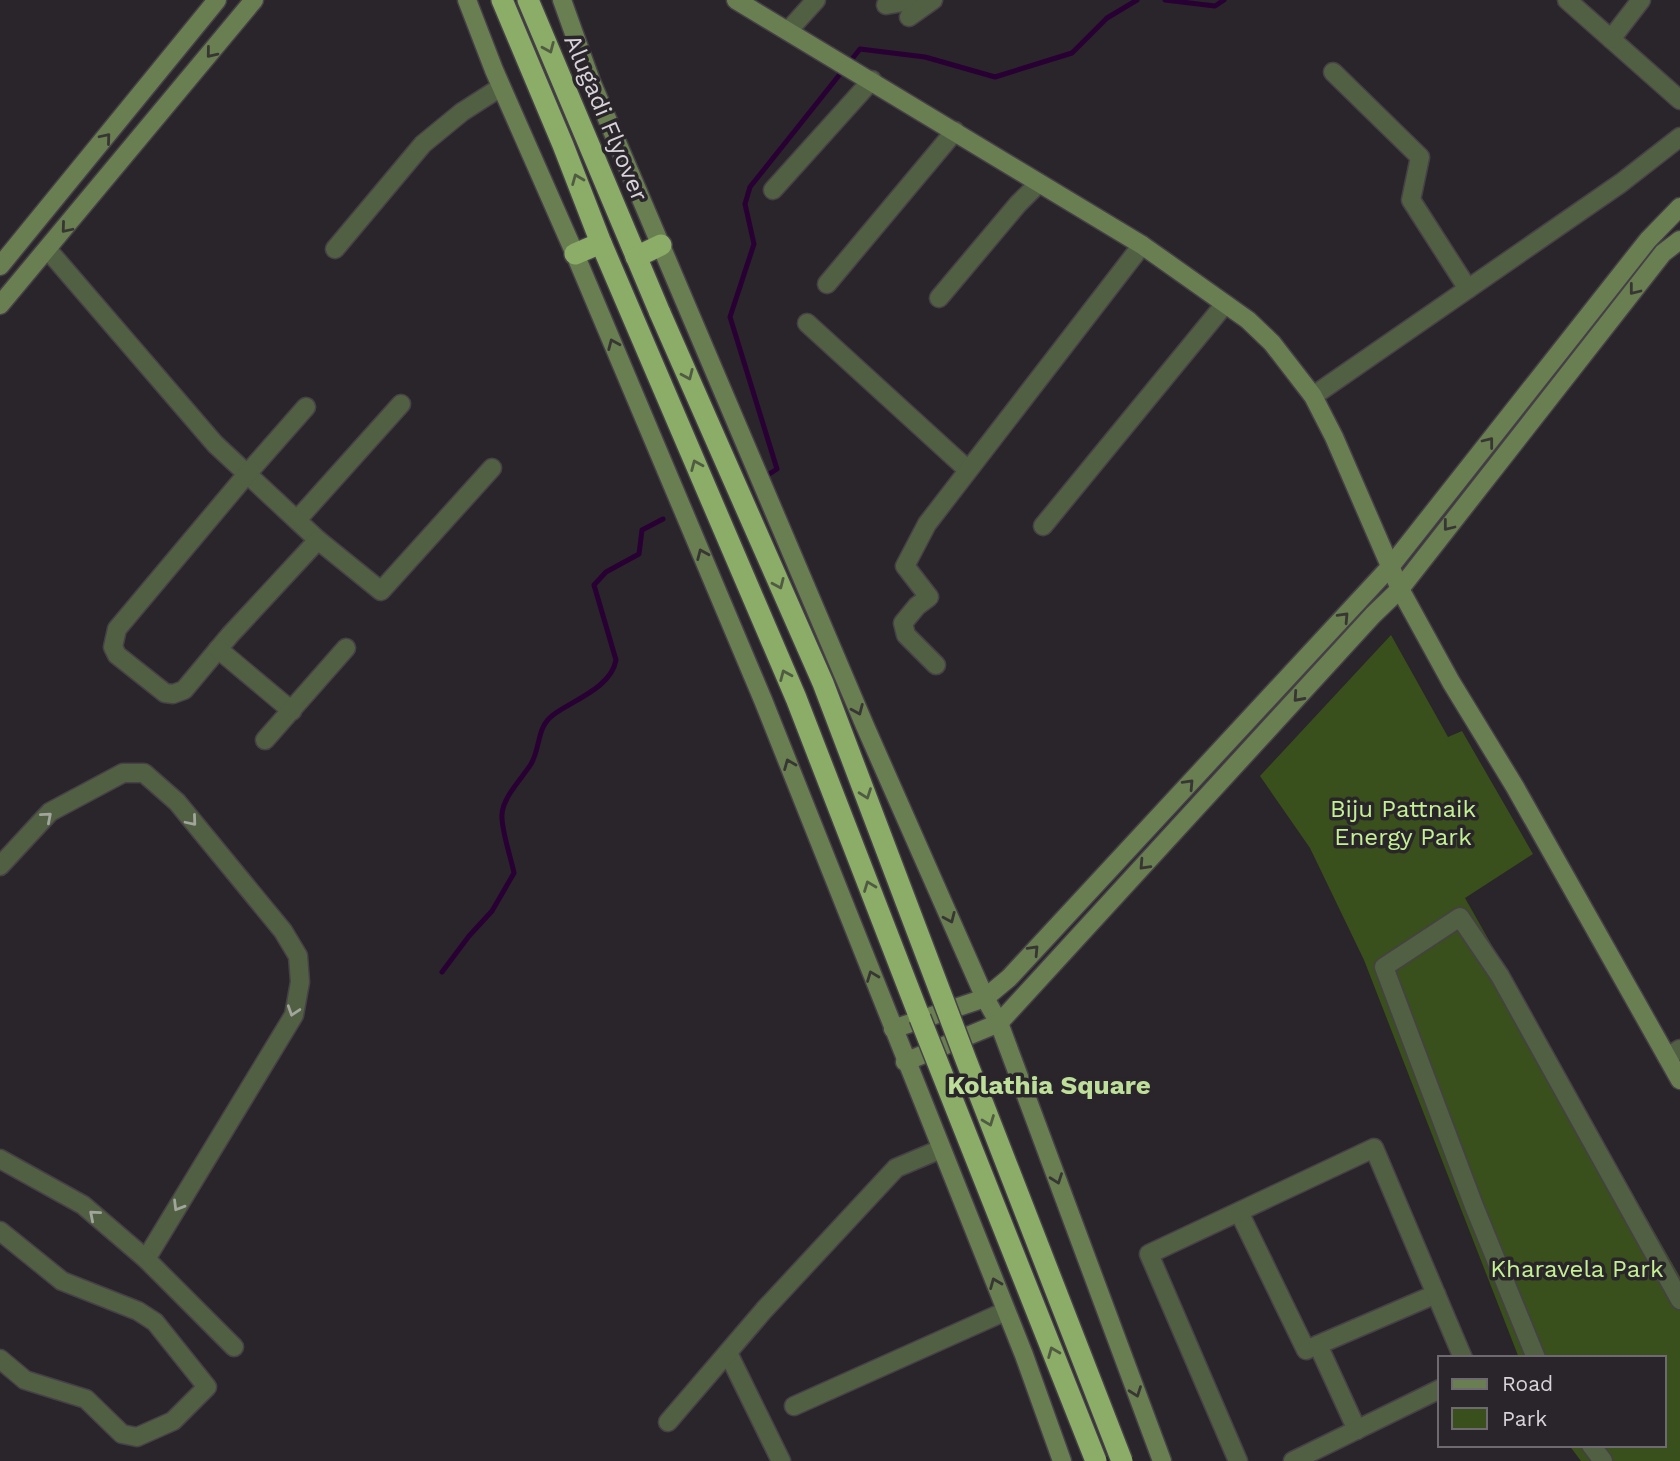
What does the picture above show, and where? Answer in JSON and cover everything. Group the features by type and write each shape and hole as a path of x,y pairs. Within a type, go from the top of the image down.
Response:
{"highway":[{"name":"Alugadi Flyover","path":"502,0 601,243 796,698 1096,1461"},
{"name":"Alugadi Flyover","path":"528,0 660,313 828,695 942,1000 1122,1461"},
{"path":"575,254 601,243"},
{"path":"636,257 661,246"}],"street":[{"path":"0,266 217,0"},
{"path":"0,305 254,0"},
{"path":"467,0 501,87 575,254 763,700 1006,1311 1062,1461"},
{"path":"562,0 591,81 865,726 985,998 999,1023 1162,1461"},
{"path":"736,0 1142,245 1248,320 1272,343 1313,396 1334,437 1400,589 1451,682 1674,1053 1680,1080"},
{"path":"788,32 816,0"},
{"path":"886,5 912,8 933,0"},
{"path":"1567,0 1680,100"},
{"path":"1611,39 1641,0"},
{"path":"1333,72 1420,157 1411,200 1468,289"},
{"path":"774,190 867,77"},
{"path":"335,249 423,144 462,112 501,87"},
{"path":"827,284 955,131"},
{"path":"1313,396 1621,183 1680,137"},
{"path":"940,298 1018,204 1039,183"},
{"path":"893,1029 985,998 1009,978 1390,567 1648,240 1680,207"},
{"path":"905,1062 999,1023 1364,624 1400,589 1663,253 1680,240"},
{"path":"936,665 906,635 903,623 917,606 929,597 905,566 927,524 1142,245"},
{"path":"48,250 215,444 318,540 381,591 492,468"},
{"path":"1043,526 1225,304"},
{"path":"807,323 968,470"},
{"path":"296,520 401,404"},
{"path":"306,407 131,611 117,629 113,647 117,654 165,694 184,690 318,540"},
{"path":"265,740 346,648"},
{"path":"218,649 292,711"},
{"path":"0,866 50,813 123,773 144,773 177,802 283,931 298,956 300,982 294,1015 146,1259"},
{"path":"1534,1356 1474,1206 1384,967 1460,917 1500,976 1680,1300"},
{"path":"1238,1461 1149,1254 1374,1148 1462,1356"},
{"path":"668,1422 764,1310 896,1168 941,1150"},
{"path":"0,1159 83,1205 146,1259 234,1347"},
{"path":"1239,1212 1306,1350 1436,1294"},
{"path":"0,1231 62,1281 86,1293 138,1311 155,1322 207,1387 173,1421 137,1437 122,1434 86,1399 25,1380 0,1359"},
{"path":"794,1406 1006,1311"},
{"path":"1318,1345 1357,1430"},
{"path":"728,1353 781,1461"},
{"path":"1293,1461 1438,1390"}],"green space":[{"name":"Kharavela Park","path":"1391,635 1448,737 1462,731 1533,854 1465,898 1680,1277 1680,1461 1581,1461 1570,1447 1666,1447 1666,1356 1518,1356 1364,960 1310,848 1260,776"}],"waterway":[{"path":"763,478 777,469 730,317 754,244 745,204 750,187 860,49 925,57 995,77 1072,53 1107,18 1137,0"},
{"path":"1165,0 1215,6 1224,0"},
{"path":"442,972 492,911 514,873 503,828 503,808 531,764 544,726 553,715 599,686 613,670 616,660 594,585 606,572 639,554 642,530 663,519"}],"district":[{"name":"Kolathia Square","path":"1049,1085"}],"park label":[{"name":"Biju Pattnaik Energy Park","path":"1403,823"}]}
